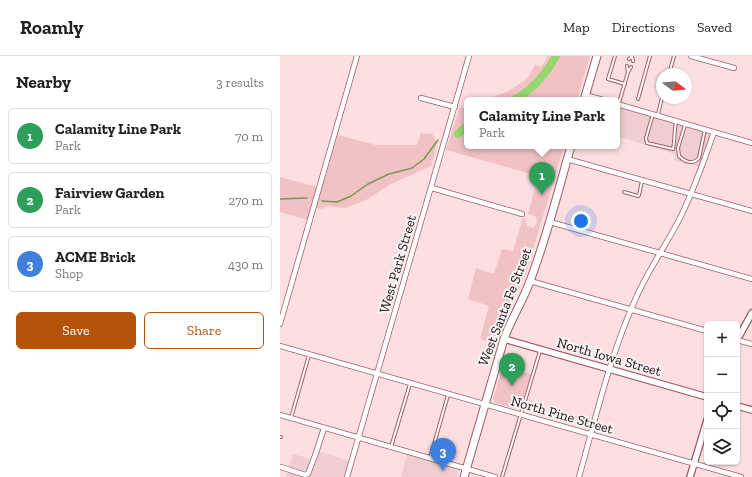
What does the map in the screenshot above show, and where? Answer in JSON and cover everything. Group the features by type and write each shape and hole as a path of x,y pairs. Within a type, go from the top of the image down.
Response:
{"main road":[{"path":"585,97 597,56"},
{"name":"West Santa Fe Street","path":"464,477 504,339 530,281 550,222 570,149"}],"street":[{"path":"280,324 358,56"},
{"name":"West Park Street","path":"348,477 469,56"},
{"path":"691,56 734,68"},
{"path":"422,98 454,107"},
{"path":"620,105 752,143"},
{"path":"579,477 610,370 631,310 643,284 691,194 714,132"},
{"path":"567,159 752,211"},
{"path":"432,188 522,214"},
{"path":"550,222 752,279"},
{"path":"530,281 704,330"},
{"path":"740,335 752,313"},
{"name":"North Iowa Street","path":"504,339 704,396"},
{"path":"740,341 752,344"},
{"name":"North Pine Street","path":"280,346 741,477"},
{"path":"740,407 752,410"},
{"path":"280,415 495,477"},
{"path":"281,467 305,475 308,474 324,428"},
{"path":"690,477 704,429"}],"lane":[{"path":"614,56 608,79 624,84"},
{"path":"631,60 632,56"},
{"path":"638,99 650,56"},
{"path":"671,68 674,56"},
{"path":"620,97 629,66"},
{"path":"660,104 646,138 647,143 672,149 675,142 674,132 677,121"},
{"path":"685,124 678,148 679,156 682,160 690,162 696,161 699,158 705,129"},
{"path":"699,158 704,160"},
{"path":"624,192 638,196 642,180"},
{"path":"502,477 540,349"},
{"path":"291,418 310,354"},
{"path":"391,447 411,383"},
{"path":"430,458 449,394"}],"shaded area":[{"path":"548,56 590,56 578,97 493,97 507,92 527,79 535,65 541,67"},
{"path":"458,108 464,108 464,149 563,149 527,270 502,326 496,344 480,339 489,306 468,299 476,268 494,274 502,249 513,251 523,218 525,219 527,226 533,228 537,222 536,217 528,214 538,176 446,150 459,109"},
{"path":"620,108 706,132 709,135 709,140 699,167 674,160 675,154 620,137"},
{"path":"421,133 432,134 436,142 436,150 431,166 389,185 368,199 346,208 329,206 321,209 316,208 338,135 376,145 417,145"},
{"path":"280,177 317,187 308,220 280,212"},
{"path":"503,366 531,374 520,410 496,403 493,399"},
{"path":"320,429 326,431 320,452 350,461 345,477 286,477 293,454 311,459"},
{"path":"407,454 455,468 458,471 457,477 401,477"}],"waterway":[{"path":"518,97 538,81 556,56"},
{"path":"458,134 464,129"},
{"path":"322,201 337,202 351,196 368,184 389,174 412,168 424,159 438,140"},
{"path":"280,199 307,198"}],"place":[{"name":"Calamity Line Park","path":"542,195"},
{"name":"Fairview Garden","path":"512,386"},
{"name":"ACME Brick","path":"443,471"}]}
